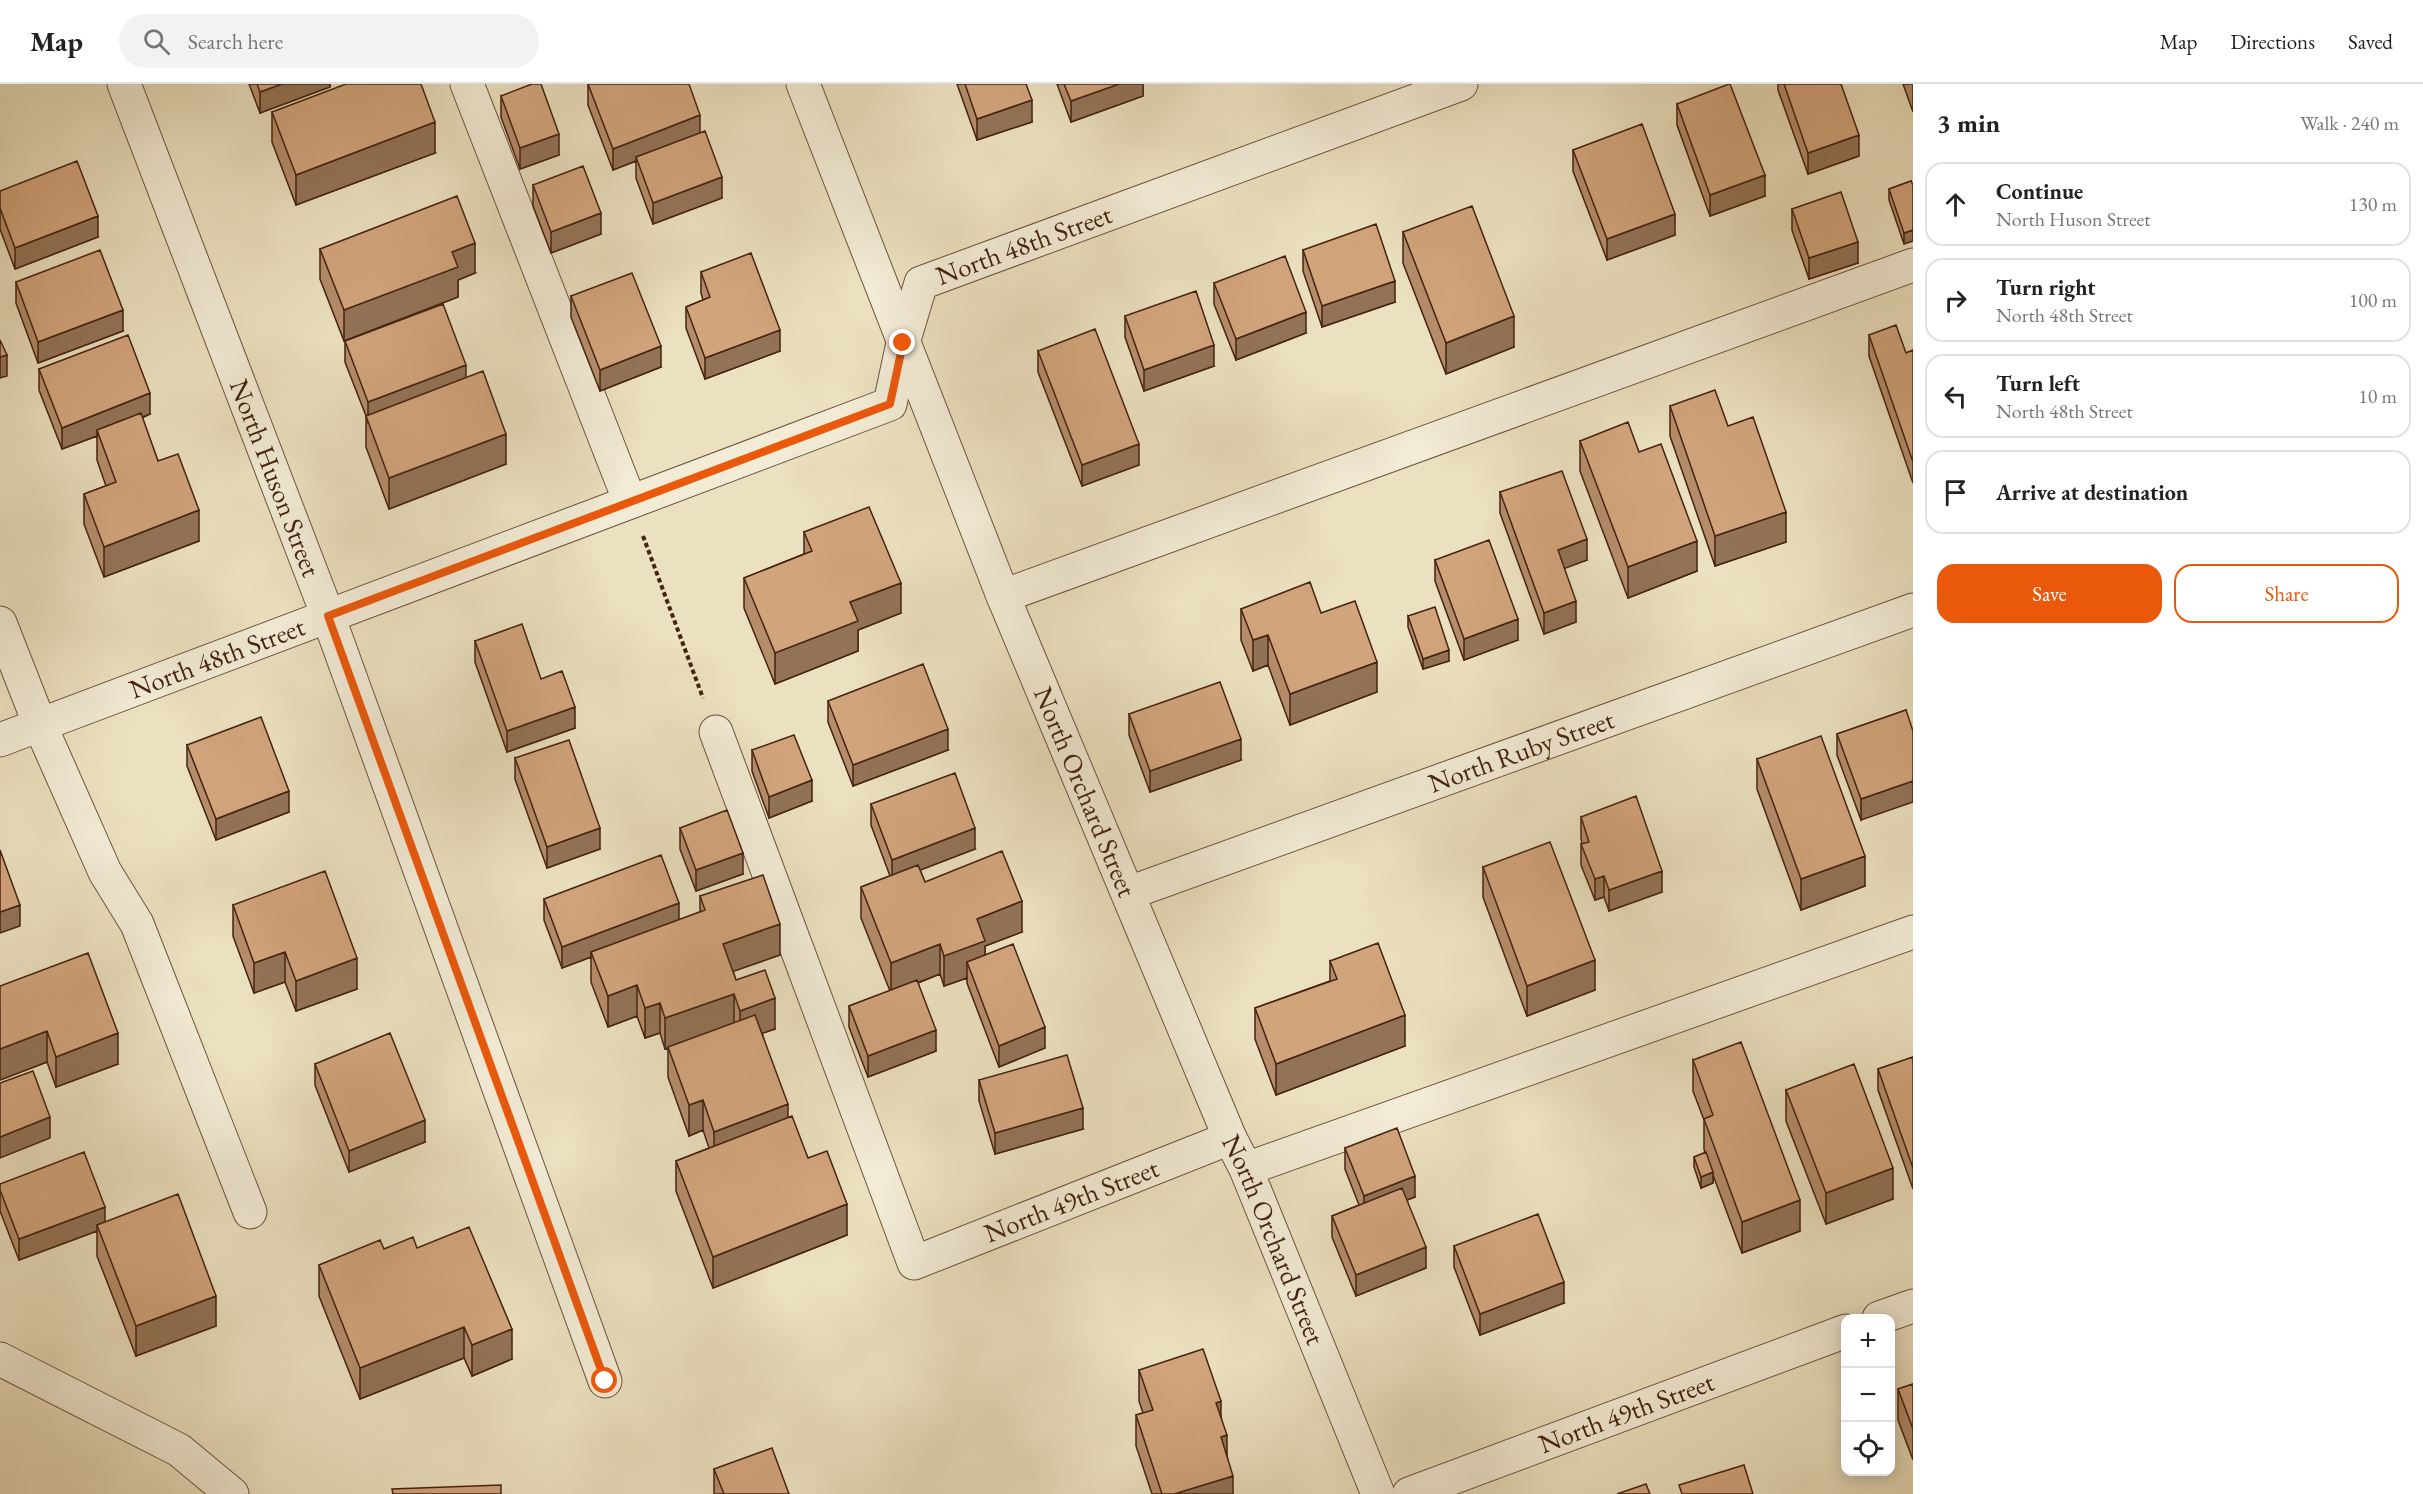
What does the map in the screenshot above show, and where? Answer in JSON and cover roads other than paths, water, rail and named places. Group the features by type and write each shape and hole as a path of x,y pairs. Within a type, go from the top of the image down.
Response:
{"street":[{"name":"North Huson Street","path":"124,84 328,616 605,1381"},
{"path":"467,84 630,502"},
{"name":"North Orchard Street","path":"803,84 1003,597 1230,1138 1246,1169 1378,1494"},
{"name":"North 48th Street","path":"0,740 890,404 903,343 921,283 1461,84"},
{"path":"1003,597 1913,266"},
{"name":"North Ruby Street","path":"1129,893 1913,610"},
{"path":"0,623 40,725 105,872 137,924 250,1212"},
{"name":"North 49th Street","path":"716,732 914,1263 1230,1138"},
{"path":"1246,1169 1913,932"},
{"path":"1890,1314 1913,1306"},
{"name":"North 49th Street","path":"1409,1494 1841,1332"},
{"path":"0,1359 179,1450 232,1494"}]}
